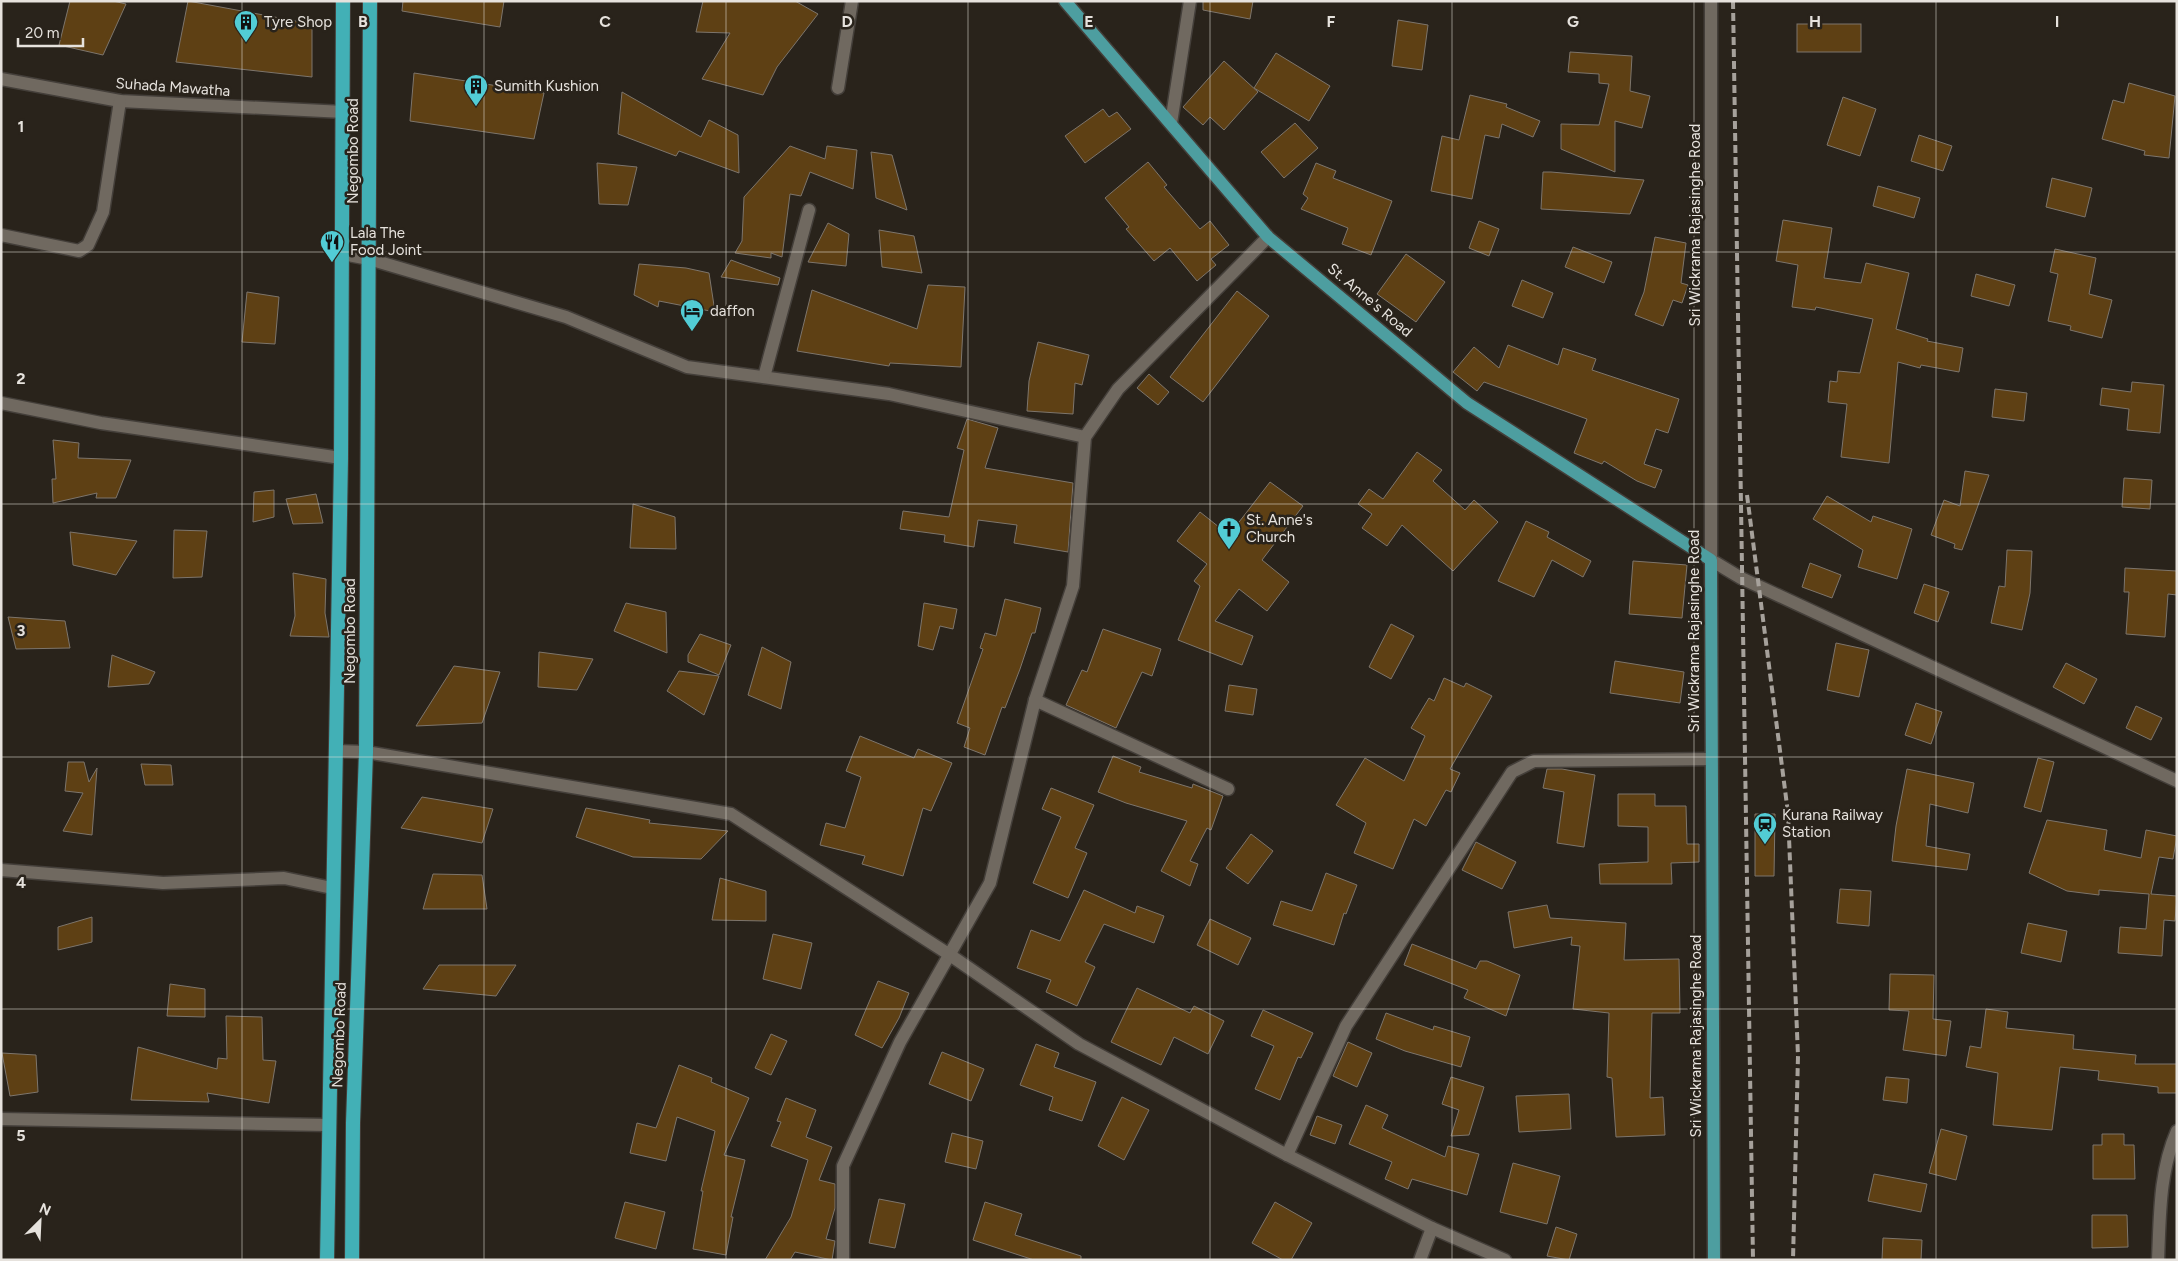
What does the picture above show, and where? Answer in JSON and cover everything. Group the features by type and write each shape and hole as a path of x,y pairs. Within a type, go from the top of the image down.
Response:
{"highway":[{"name":"Negombo Road","path":"327,1260 344,254 343,1"},
{"name":"Negombo Road","path":"352,1260 354,1104 366,752 370,1"}],"main road":[{"name":"St. Anne's Road","path":"1065,1 1268,237 1468,403 1711,560"},
{"name":"Sri Wickrama Rajasinghe Road","path":"1711,560 1714,1260"}],"street":[{"path":"838,88 852,1"},
{"path":"1171,123 1190,1"},
{"name":"Sri Wickrama Rajasinghe Road","path":"1711,560 1712,1"},
{"name":"Suhada Mawatha","path":"1,79 120,101 344,112"},
{"path":"1,235 79,251 88,245 103,212 120,101"},
{"path":"764,377 809,210"},
{"path":"843,1260 843,1166 900,1042 990,883 1035,700 1073,586 1085,437 1118,389 1268,237"},
{"path":"344,254 369,259 566,317 686,367 889,394 1085,437"},
{"path":"1,403 101,423 341,458"},
{"path":"1711,560 1740,578 2177,781"},
{"path":"1035,700 1228,789"},
{"path":"337,751 366,752 731,814 950,955 1079,1044 1287,1155 1432,1228 1505,1260"},
{"path":"1287,1155 1346,1026 1512,772 1534,760 1711,759"},
{"path":"1,870 163,883 284,878 332,888"},
{"path":"1,1119 328,1125"},
{"path":"2158,1260 2162,1188 2168,1151 2177,1131"},
{"path":"1420,1260 1432,1228"}],"building":[{"path":"70,1 113,1 126,4 103,55 59,45"},
{"name":"Tyre Shop","path":"188,1 312,24 312,77 176,62"},
{"path":"403,1 504,1 500,27 402,11"},
{"path":"703,1 795,1 818,14 777,67 763,95 702,79 730,33 696,32"},
{"path":"1203,1 1253,1 1250,19 1203,10"},
{"path":"1398,20 1428,25 1422,70 1392,66"},
{"path":"1797,24 1861,24 1861,52 1797,52"},
{"path":"1570,52 1632,56 1630,91 1650,96 1642,128 1615,121 1615,172 1561,149 1561,124 1599,125 1609,84 1599,83 1599,74 1568,72"},
{"path":"1276,53 1330,86 1309,121 1254,88"},
{"path":"1224,61 1258,92 1224,130 1210,117 1203,125 1183,107"},
{"name":"Sumith Kushion","path":"414,73 544,93 534,139 410,121"},
{"path":"2129,83 2175,96 2169,158 2144,155 2145,151 2102,139 2113,100 2124,103"},
{"path":"622,92 701,137 709,120 738,135 739,173 679,151 676,156 618,134"},
{"path":"1470,95 1507,104 1506,107 1540,121 1533,137 1502,124 1499,138 1485,135 1472,199 1431,191 1442,136 1459,140"},
{"path":"1843,97 1876,109 1860,156 1827,145"},
{"path":"1103,109 1109,117 1117,112 1131,129 1085,163 1065,136"},
{"path":"1295,123 1318,148 1284,178 1261,152"},
{"path":"1919,135 1952,146 1943,171 1911,161"},
{"path":"790,146 825,159 827,146 857,150 853,189 810,172 801,196 790,194 782,257 771,253 771,258 735,253 742,241 744,197"},
{"path":"871,152 892,155 907,210 876,198"},
{"path":"1148,162 1167,185 1164,187 1200,229 1210,221 1229,245 1211,259 1216,265 1197,281 1170,248 1154,261 1126,229 1129,227 1105,198"},
{"path":"597,163 637,167 628,205 599,204"},
{"path":"1316,163 1336,171 1333,178 1392,201 1371,255 1342,244 1348,228 1301,209 1308,198 1303,194"},
{"path":"1543,172 1644,180 1630,214 1541,209"},
{"path":"2052,178 2092,188 2085,217 2046,207"},
{"path":"1878,186 1920,198 1914,218 1873,206"},
{"path":"1783,220 1832,228 1824,278 1861,283 1866,263 1909,273 1896,329 1928,339 1927,341 1963,348 1959,372 1921,365 1920,368 1898,362 1889,463 1841,457 1847,404 1828,402 1830,381 1837,382 1838,371 1860,373 1873,319 1816,307 1815,310 1792,307 1798,265 1776,261"},
{"path":"1479,221 1499,229 1489,256 1469,248"},
{"path":"828,223 849,234 846,266 808,262"},
{"path":"879,230 914,236 922,273 882,267"},
{"path":"1655,237 1686,243 1681,283 1688,285 1682,303 1673,300 1663,326 1635,315 1644,292"},
{"path":"1573,247 1612,262 1604,283 1565,267"},
{"path":"2055,249 2096,258 2089,294 2112,300 2102,338 2070,330 2071,326 2048,321 2058,274 2050,272"},
{"path":"1406,254 1445,282 1416,322 1377,294"},
{"path":"731,260 780,278 778,285 721,277"},
{"path":"639,264 686,268 709,273 715,312 659,301 658,307 634,295"},
{"path":"1976,274 2015,285 2009,306 1971,296"},
{"path":"1522,280 1553,293 1543,318 1512,306"},
{"path":"928,285 965,287 961,367 890,363 889,366 797,351 812,290 917,329"},
{"path":"1237,291 1269,316 1203,402 1170,377"},
{"path":"247,292 279,297 275,344 242,342"},
{"path":"1038,342 1089,355 1082,385 1075,383 1073,414 1027,411 1029,381"},
{"path":"1508,345 1558,365 1563,348 1596,359 1592,370 1679,399 1668,433 1656,429 1644,464 1662,470 1655,488 1637,481 1604,461 1602,464 1574,453 1587,419 1484,382 1477,391 1453,372 1474,347 1499,368"},
{"path":"1149,374 1169,392 1158,405 1137,388"},
{"path":"2132,382 2164,385 2160,433 2127,430 2129,409 2100,405 2102,388 2131,392"},
{"path":"1995,389 2027,393 2024,421 1992,417"},
{"path":"967,419 998,428 985,468 1073,483 1068,552 1014,543 1017,525 978,520 974,547 944,542 945,535 900,529 903,511 949,517 964,450 957,448"},
{"path":"53,440 79,443 78,458 131,460 116,498 96,498 97,493 53,503 52,479 56,479"},
{"path":"1417,452 1442,470 1433,481 1465,510 1474,500 1498,522 1453,571 1402,525 1387,546 1362,528 1372,514 1358,504 1369,489 1383,499"},
{"path":"1965,471 1989,475 1962,550 1954,548 1955,544 1931,535 1944,500 1960,506"},
{"path":"2124,478 2152,480 2150,509 2122,507"},
{"name":"St. Anne's Church","path":"1270,482 1303,506 1262,560 1289,582 1267,611 1239,589 1215,621 1253,636 1242,665 1178,640 1200,586 1194,581 1207,564 1177,541 1200,512 1229,535"},
{"path":"274,490 274,517 253,522 254,492"},
{"path":"316,494 323,523 293,524 286,499"},
{"path":"1827,496 1871,522 1873,516 1912,529 1897,579 1858,567 1863,550 1813,519"},
{"path":"633,504 675,517 676,549 630,548"},
{"path":"1526,521 1549,532 1547,537 1591,561 1583,577 1552,560 1534,597 1498,581"},
{"path":"174,530 207,531 202,577 173,578"},
{"path":"70,532 137,541 116,575 73,565"},
{"path":"2007,550 2032,551 2030,593 2022,630 1991,623 1999,586 2005,587"},
{"path":"1633,561 1687,565 1682,618 1629,614"},
{"path":"1810,563 1841,575 1832,598 1802,587"},
{"path":"2125,568 2177,571 2177,595 2168,594 2165,637 2126,634 2129,592 2124,592"},
{"path":"293,573 326,579 325,613 329,637 290,636 295,616"},
{"path":"1924,584 1949,592 1938,622 1914,613"},
{"path":"1005,599 1041,608 1035,633 1032,633 1005,708 1002,707 985,755 964,747 970,728 957,723 983,649 980,648 985,633 996,636"},
{"path":"626,603 666,612 667,653 614,631"},
{"path":"924,603 957,609 953,629 940,626 933,650 918,646"},
{"path":"8,617 65,621 70,648 16,649"},
{"path":"1391,624 1414,636 1391,679 1369,667"},
{"path":"1103,629 1161,649 1152,676 1142,672 1116,728 1066,705 1082,670 1087,672"},
{"path":"700,634 731,645 719,675 688,662 688,655"},
{"path":"1836,643 1869,650 1859,697 1827,690"},
{"path":"762,647 791,662 781,709 748,695"},
{"path":"539,652 593,659 577,690 538,687"},
{"path":"112,655 155,672 149,684 108,687"},
{"path":"1615,661 1684,672 1680,703 1610,693"},
{"path":"2066,663 2097,679 2084,704 2053,687"},
{"path":"454,666 500,672 482,723 416,726"},
{"path":"679,671 719,676 704,715 667,691"},
{"path":"1444,678 1464,687 1466,683 1492,696 1450,769 1460,773 1451,792 1446,790 1426,826 1414,819 1393,869 1354,853 1366,823 1336,805 1365,758 1404,781 1425,736 1411,728 1429,698 1434,701"},
{"path":"1229,685 1257,689 1253,715 1225,711"},
{"path":"1916,703 1942,712 1931,744 1905,735"},
{"path":"2136,706 2162,718 2151,740 2126,728"},
{"path":"860,736 914,758 918,749 952,763 931,811 923,808 903,876 862,864 865,856 820,845 826,823 845,828 861,777 846,771"},
{"path":"1113,756 1141,767 1139,772 1192,788 1193,784 1223,796 1211,830 1207,828 1190,861 1198,864 1190,886 1161,871 1187,821 1126,803 1098,792"},
{"path":"2038,758 2054,762 2041,812 2024,807"},
{"path":"68,762 84,762 89,782 97,768 92,835 63,831 83,793 65,791"},
{"path":"141,764 171,765 173,785 145,785"},
{"path":"1547,769 1562,769 1595,775 1584,847 1557,843 1564,792 1543,788"},
{"path":"1907,769 1974,783 1968,813 1930,804 1926,846 1970,854 1967,870 1892,861 1896,826"},
{"path":"1051,788 1094,805 1075,848 1087,853 1068,898 1033,883 1061,817 1042,809"},
{"path":"1618,794 1655,794 1655,806 1686,806 1687,844 1699,844 1699,862 1671,863 1672,884 1600,884 1599,864 1648,862 1648,827 1618,826"},
{"path":"422,797 493,809 482,843 401,828"},
{"path":"586,808 650,820 649,823 728,831 701,859 633,857 576,837"},
{"name":"Kurana Railway Station","path":"1755,814 1775,814 1774,876 1755,876"},
{"path":"2047,820 2107,830 2104,850 2141,858 2146,830 2177,836 2173,859 2159,857 2151,894 2177,896 2175,921 2164,920 2162,956 2118,953 2120,927 2146,929 2149,894 2099,890 2099,895 2067,891 2029,873"},
{"path":"1251,834 1273,851 1248,884 1226,868"},
{"path":"1476,842 1516,862 1502,889 1462,870"},
{"path":"1326,873 1357,885 1346,914 1344,913 1334,945 1273,925 1281,901 1312,911"},
{"path":"433,874 482,875 487,909 423,909"},
{"path":"720,878 766,891 766,921 712,920"},
{"path":"1840,889 1871,891 1869,926 1837,923"},
{"path":"1084,890 1135,913 1137,906 1164,916 1154,943 1104,924 1085,962 1095,967 1077,1006 1046,992 1051,980 1017,968 1031,930 1060,941"},
{"path":"1547,905 1550,918 1626,923 1624,960 1679,959 1680,1013 1652,1013 1650,1098 1663,1097 1665,1135 1616,1137 1612,1078 1607,1077 1609,1013 1573,1009 1580,946 1571,945 1572,937 1514,948 1508,912"},
{"path":"92,917 92,942 58,950 58,927"},
{"path":"1210,919 1251,938 1238,965 1197,945"},
{"path":"2028,923 2067,931 2061,962 2021,953"},
{"path":"773,934 812,943 801,989 763,979"},
{"path":"1412,944 1476,969 1480,961 1487,961 1520,975 1506,1016 1464,998 1468,990 1404,965"},
{"path":"439,965 516,965 496,996 423,989"},
{"path":"1890,974 1934,975 1933,1019 1951,1021 1946,1056 1903,1050 1909,1011 1889,1010"},
{"path":"878,981 909,993 899,1018 882,1048 855,1035"},
{"path":"170,984 205,989 205,1017 167,1016"},
{"path":"1137,988 1190,1013 1194,1006 1224,1021 1208,1054 1174,1037 1161,1065 1111,1042"},
{"path":"1986,1009 2008,1012 2006,1028 2074,1035 2073,1049 2136,1055 2135,1064 2177,1064 2177,1093 2158,1093 2158,1087 2098,1080 2099,1071 2060,1067 2052,1130 1993,1125 1998,1073 1966,1067 1970,1046 1981,1048"},
{"path":"1263,1010 1313,1033 1301,1058 1298,1057 1280,1100 1255,1089 1274,1046 1251,1036"},
{"path":"1386,1013 1433,1030 1434,1026 1470,1037 1461,1067 1405,1051 1376,1039"},
{"path":"226,1016 262,1017 263,1060 276,1061 269,1103 207,1093 209,1102 131,1100 138,1047 217,1069 218,1058 227,1059"},
{"path":"771,1034 787,1041 771,1075 755,1068"},
{"path":"1348,1042 1372,1053 1357,1087 1333,1076"},
{"path":"1036,1044 1059,1053 1054,1067 1096,1082 1082,1121 1049,1110 1053,1097 1020,1085"},
{"path":"942,1052 984,1069 971,1101 929,1084"},
{"path":"2,1053 36,1055 38,1092 10,1096"},
{"path":"679,1065 712,1078 711,1082 749,1098 724,1155 745,1160 731,1217 733,1217 726,1255 693,1249 703,1191 701,1191 715,1131 677,1117 666,1161 630,1153 637,1123 656,1128"},
{"path":"1451,1077 1484,1087 1469,1135 1451,1136 1459,1110 1442,1104"},
{"path":"1886,1077 1909,1079 1907,1103 1883,1100"},
{"path":"1569,1094 1571,1129 1519,1132 1516,1096"},
{"path":"1122,1097 1149,1110 1124,1160 1098,1146"},
{"path":"786,1098 816,1110 806,1137 832,1147 819,1180 835,1184 835,1208 826,1239 835,1241 832,1260 795,1252 790,1260 765,1260 791,1217 808,1160 771,1146 781,1122 777,1121"},
{"path":"1366,1105 1388,1115 1382,1128 1445,1157 1448,1146 1479,1154 1467,1195 1412,1179 1408,1189 1385,1179 1392,1162 1349,1144"},
{"path":"1317,1116 1342,1125 1335,1144 1310,1135"},
{"path":"1941,1129 1967,1136 1956,1180 1929,1173"},
{"path":"952,1133 983,1141 976,1169 945,1162"},
{"path":"2102,1134 2124,1134 2124,1145 2134,1145 2135,1179 2093,1179 2093,1145 2102,1145"},
{"path":"1513,1163 1560,1176 1547,1224 1500,1212"},
{"path":"1874,1174 1927,1184 1921,1212 1868,1201"},
{"path":"879,1199 905,1204 895,1248 869,1243"},
{"path":"625,1202 665,1212 656,1249 615,1238"},
{"path":"985,1202 1022,1214 1015,1235 1081,1256 1081,1260 1034,1260 973,1240"},
{"path":"1275,1202 1312,1223 1291,1260 1283,1260 1252,1243"},
{"path":"2092,1215 2127,1215 2128,1247 2092,1248"},
{"path":"1556,1227 1577,1234 1569,1260 1547,1256"},
{"path":"1883,1238 1922,1240 1921,1260 1882,1260"}],"railway":[{"path":"1733,1 1753,1260"},
{"path":"1747,495 1788,813 1798,1056 1793,1260"}],"place":[{"name":"Tyre Shop","path":"246,43"},
{"name":"Sumith Kushion","path":"476,107"},
{"name":"Lala The Food Joint","path":"332,263"},
{"name":"daffon","path":"692,332"},
{"name":"St. Anne's Church","path":"1229,550"},
{"name":"Kurana Railway Station","path":"1765,845"}]}
